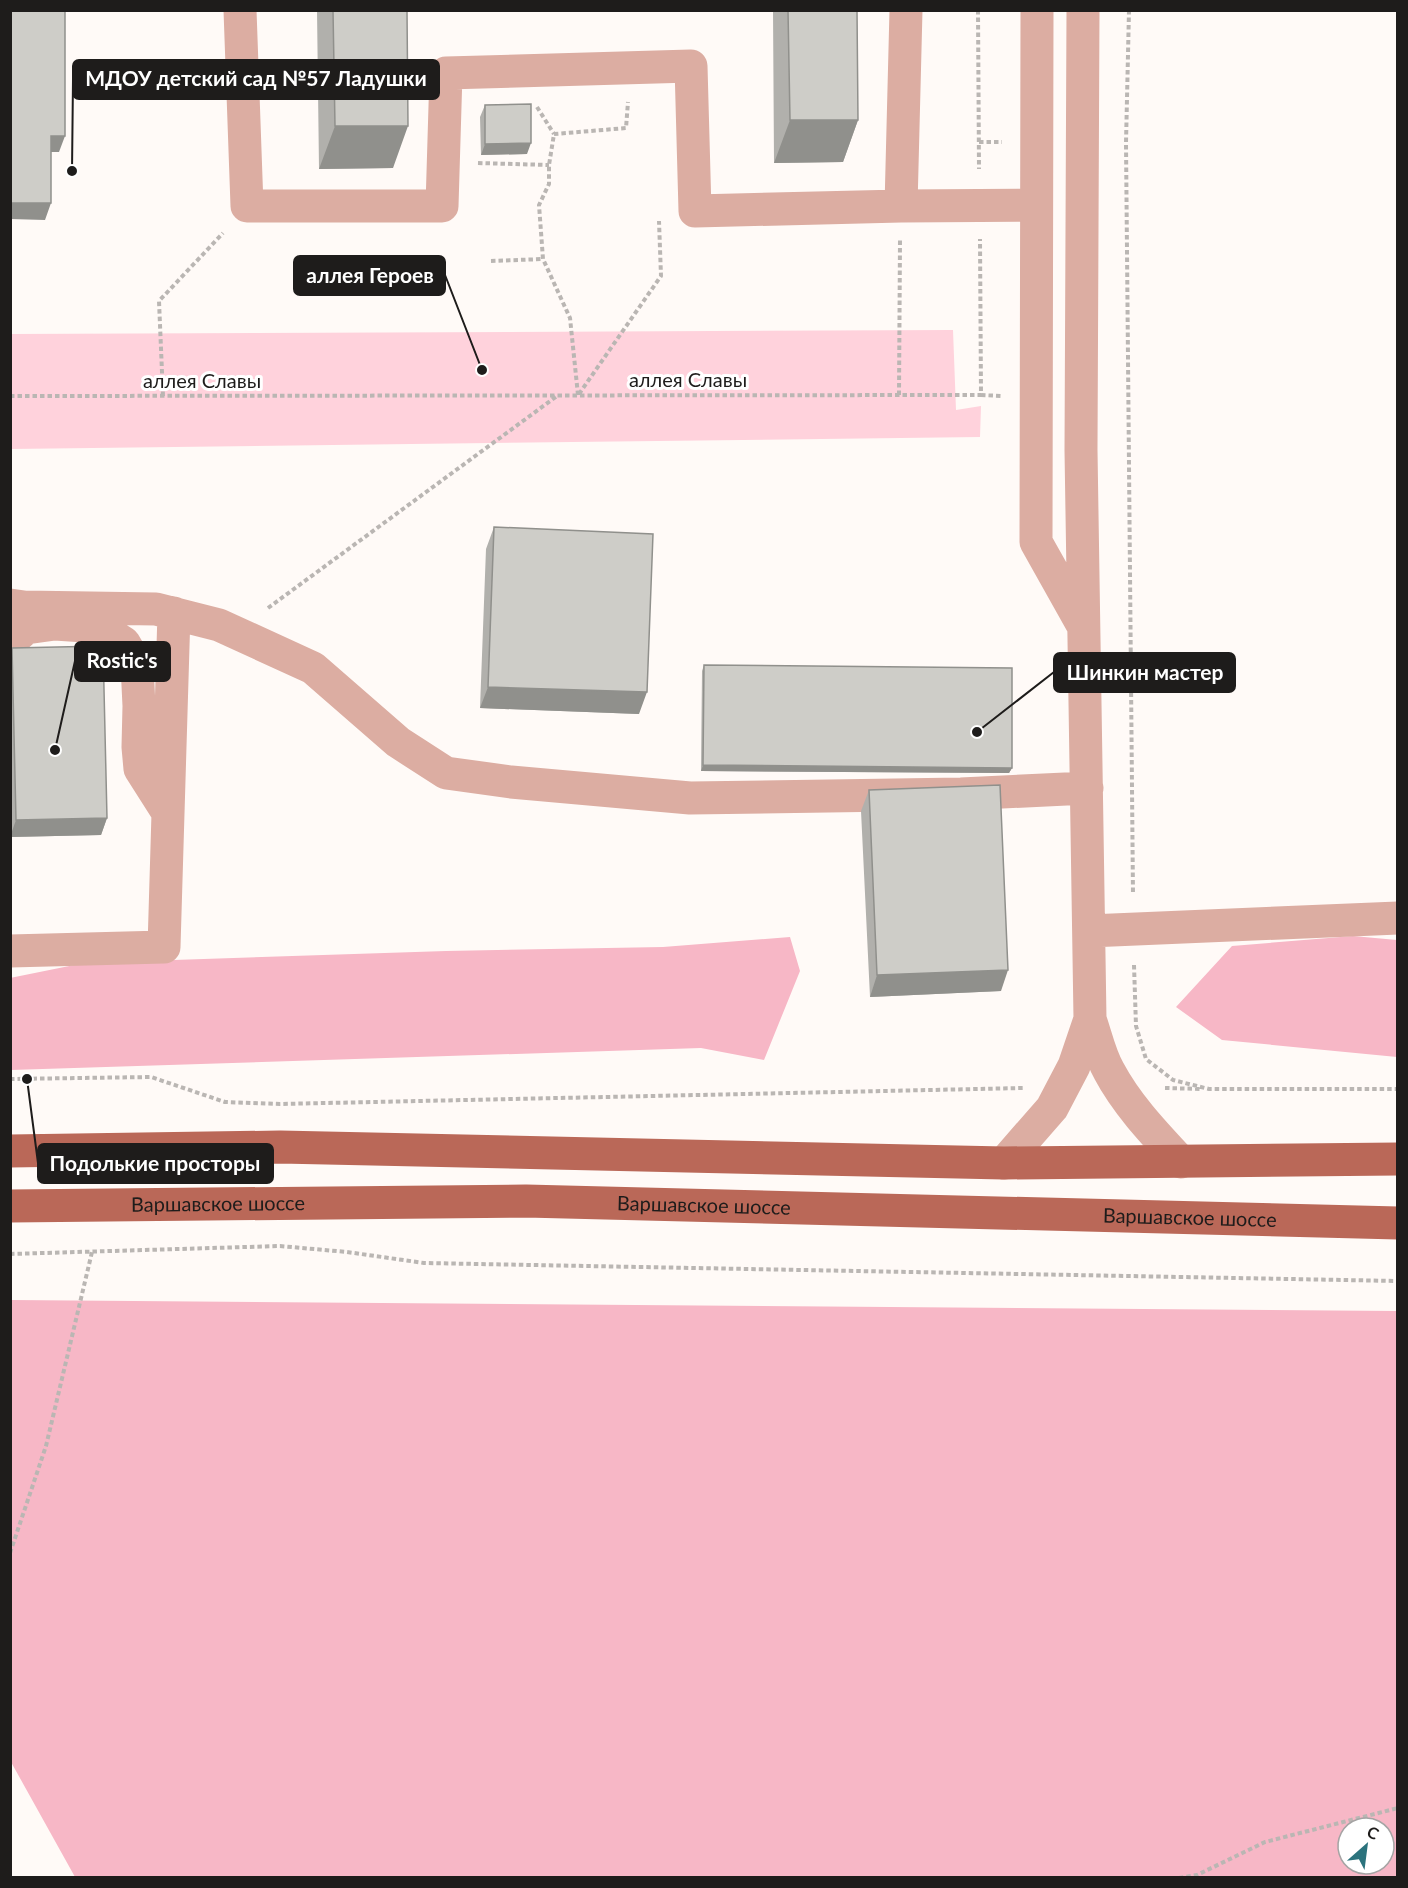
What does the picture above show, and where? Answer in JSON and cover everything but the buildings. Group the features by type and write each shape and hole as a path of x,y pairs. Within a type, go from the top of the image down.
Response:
{"main road":[{"path":"10,1150 280,1148 1004,1163 1398,1160"},
{"name":"Варшавское шоссе","path":"10,1206 526,1201 1398,1223"}],"street":[{"path":"240,10 248,206 442,206 446,73 691,66 695,211 1036,205"},
{"path":"901,206 906,10"},
{"path":"1037,10 1036,542 1084,628"},
{"path":"1083,10 1081,450 1090,1018 1107,1069 1119,1088 1144,1122 1181,1162"},
{"path":"1036,447 1081,450"},
{"path":"10,605 156,609 219,625 313,668 398,742 446,773 511,782 690,798 961,794 1087,788"},
{"path":"10,951 164,947 174,613"},
{"path":"10,642 26,628 55,624 85,626 105,631 124,643 137,664 140,769 168,813"},
{"path":"1089,932 1398,918"},
{"path":"1004,1163 1052,1108 1074,1066 1090,1018"}],"path":[{"name":"аллея Славы","path":"10,396 981,395 978,10"},
{"path":"1129,10 1126,143 1133,930 1136,1026 1146,1059 1173,1080 1209,1089 1398,1089"},
{"path":"578,395 570,318 543,259 539,205 549,184 549,165 554,134 626,128 630,68"},
{"path":"443,162 549,165"},
{"path":"578,395 661,276 658,203 694,183"},
{"path":"163,396 159,301 248,206"},
{"path":"899,395 901,206"},
{"path":"491,261 543,259"},
{"path":"235,633 557,395"},
{"path":"10,1079 151,1077 225,1102 280,1104 1063,1087"},
{"path":"10,1254 280,1246 347,1252 424,1263 1398,1281"},
{"path":"10,1553 46,1446 92,1252"},
{"path":"1179,1878 1197,1875 1265,1842 1398,1808"}],"shaded area":[{"path":"953,330 956,410 981,406 980,437 11,449 11,334"},
{"path":"1353,936 1397,940 1397,1057 1222,1040 1176,1007 1232,946"},
{"path":"790,937 800,971 764,1060 701,1048 11,1070 10,978 84,963 446,951 663,947"},
{"path":"11,1300 1397,1311 1397,1877 75,1877 11,1762"}],"place":[{"name":"МДОУ детский сад №57 Ладушки","path":"72,171"},
{"name":"аллея Героев","path":"482,370"},
{"name":"Шинкин мастер","path":"977,732"},
{"name":"Rostic's","path":"55,750"},
{"name":"Подолькие просторы","path":"27,1079"}]}
